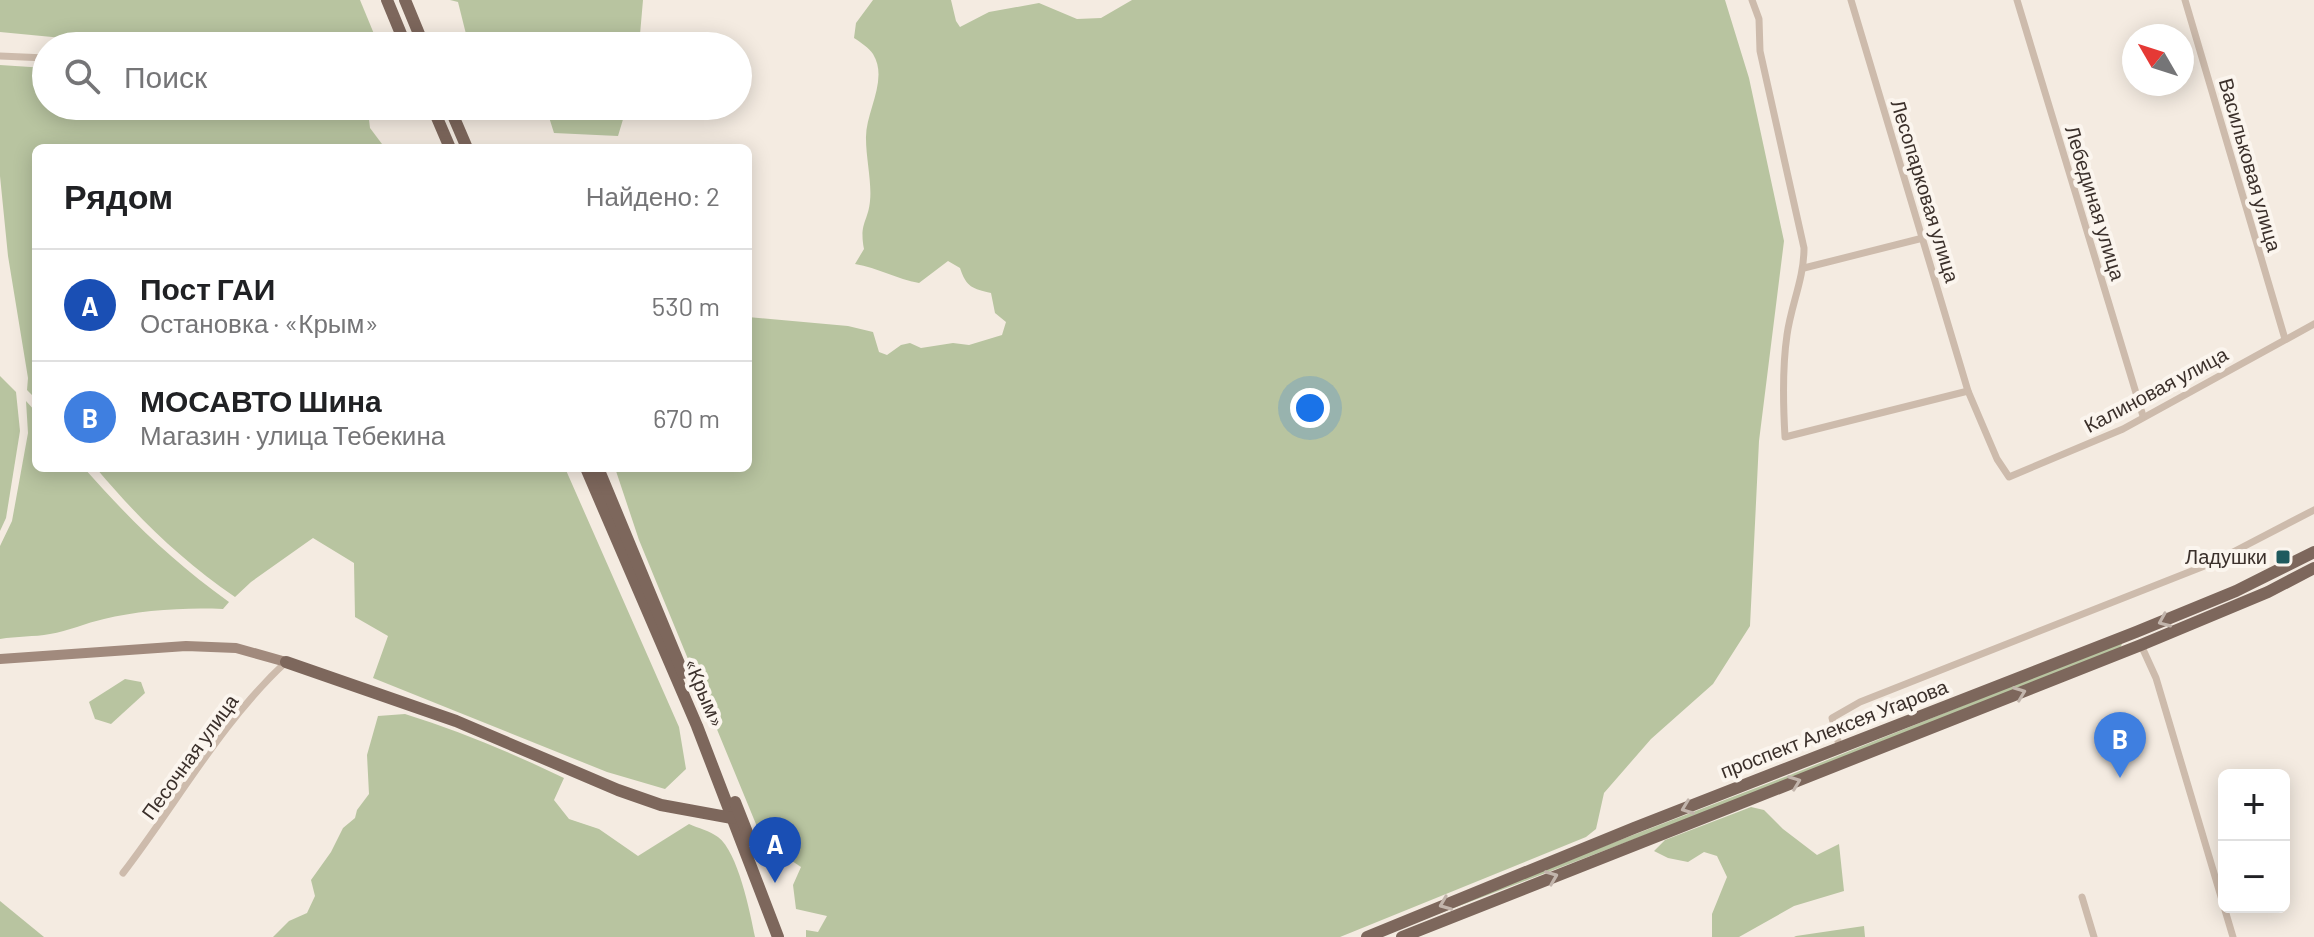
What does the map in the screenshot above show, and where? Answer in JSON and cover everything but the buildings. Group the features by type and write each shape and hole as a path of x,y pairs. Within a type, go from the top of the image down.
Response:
{"main road":[{"path":"387,0 400,32"},
{"path":"405,0 418,32"},
{"path":"438,120 448,144"},
{"path":"455,120 465,144"},
{"name":"«Крым»","path":"588,472 736,816 778,937"},
{"name":"«Крым»","path":"600,472 786,937"},
{"name":"проспект Алексея Угарова","path":"1402,937 1421,921 2236,591 2314,552"},
{"name":"проспект Алексея Угарова","path":"1367,937 1421,921 2141,645 2268,592 2314,568"},
{"path":"2136,632 2141,645"},
{"path":"0,659 186,646 236,648 286,662 456,721 661,805 736,816"}],"street":[{"path":"1752,0 1759,19 1760,51 1804,248 1804,268 1787,333 1782,382 1785,437 1968,391"},
{"name":"Лесопарковая улица","path":"1851,0 1968,391 1997,459 2009,477"},
{"name":"Лебединая улица","path":"2017,0 2143,416"},
{"name":"Васильковая улица","path":"2185,0 2285,339"},
{"path":"0,56 32,57"},
{"path":"1804,268 1923,238"},
{"name":"Калиновая улица","path":"2009,477 2123,429 2314,324"},
{"path":"1840,749 1832,718 1860,702 2212,563 2314,510"},
{"path":"2141,645 2156,678 2233,937"},
{"name":"Песочная улица","path":"123,873 230,726 286,662"},
{"path":"2082,897 2094,937"}],"green space":[{"path":"0,0 360,0 373,32 32,32 32,35 0,32"},
{"path":"450,0 643,0 640,32 466,32 458,2"},
{"path":"873,0 951,0 960,27 989,12 1039,3 1077,19 1101,18 1132,0 1725,0 1749,78 1784,241 1759,441 1750,626 1713,684 1651,739 1604,793 1596,829 1586,837 1340,937 806,937 806,930 818,932 827,916 796,909 793,885 801,867 768,845 758,829 639,540 616,472 752,472 752,317 848,326 873,332 879,352 887,355 910,343 921,348 953,343 969,345 1002,335 1006,322 995,313 991,293 971,286 960,268 948,261 919,283 855,264 864,249 863,228 870,201 867,129 879,74 873,54 854,38 856,23"},
{"path":"0,65 32,67 32,120 369,120 370,128 382,144 32,144 32,395 27,390 28,378 8,256 0,176"},
{"path":"550,120 623,120 618,136 554,133"},
{"path":"0,376 16,392 20,431 6,518 0,531"},
{"path":"26,401 32,408 32,472 88,472 153,540 229,602 223,609 132,613 50,634 0,639 0,546 12,521 28,433"},
{"path":"100,472 567,472 679,727 686,769 665,789 607,772 373,678 388,636 355,617 354,563 313,538 235,597 196,568 128,504"},
{"path":"2122,644 2120,648 1438,914 1487,891 1790,775"},
{"path":"125,679 141,682 145,693 111,724 95,719 89,702"},
{"path":"405,714 486,743 564,778 554,800 569,819 599,829 638,856 689,824 715,835 732,855 755,937 273,937 289,921 307,913 315,896 311,880 343,828 355,818 369,794 367,755 378,716"},
{"path":"1751,807 1764,810 1817,855 1839,844 1844,891 1794,906 1739,937 1712,937 1712,914 1727,877 1717,856 1704,852 1688,862 1654,851 1665,840"},
{"path":"0,901 44,937 0,937"},
{"path":"1864,926 1865,937 1794,937 1796,936"}],"place":[{"name":"Ладушки","path":"2283,557"},
{"name":"МОСАВТО Шина","path":"2120,778"},
{"name":"Пост ГАИ","path":"775,883"}]}
